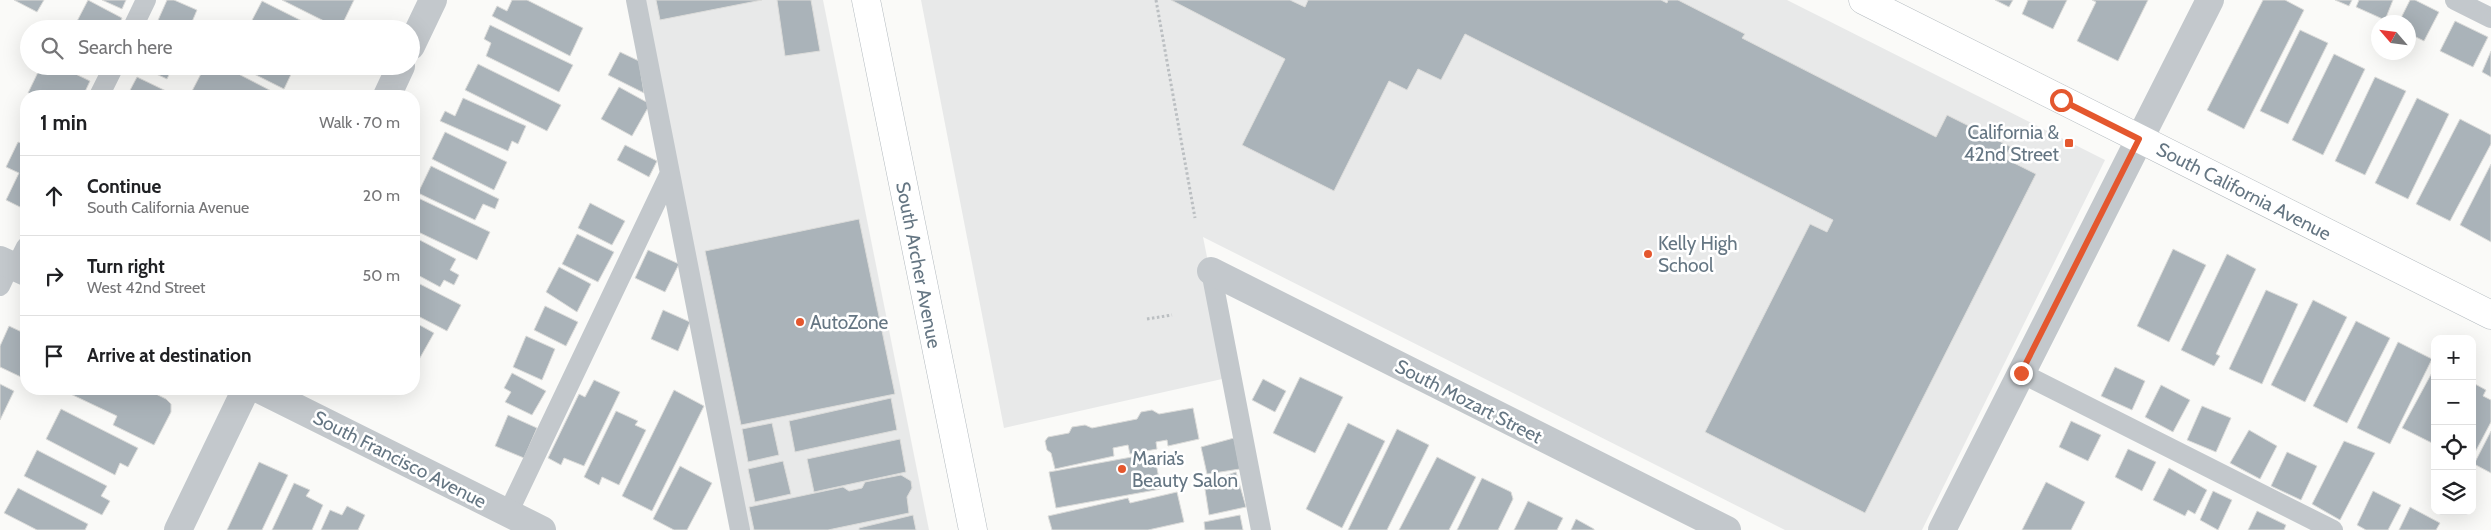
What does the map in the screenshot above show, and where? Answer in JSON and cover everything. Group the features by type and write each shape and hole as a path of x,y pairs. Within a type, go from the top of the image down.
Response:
{"main road":[{"name":"South Archer Avenue","path":"866,0 973,530"},
{"name":"South California Avenue","path":"1863,0 2491,316"}],"street":[{"path":"420,27 433,0"},
{"path":"1942,530 2210,0"},
{"path":"390,90 397,75"},
{"name":"South Mozart Street","path":"1211,271 1727,530"},
{"path":"178,530 243,395"},
{"name":"South Francisco Avenue","path":"271,395 542,530"}],"lane":[{"path":"136,20 146,0"},
{"path":"636,0 740,530"},
{"path":"2456,0 2491,18"},
{"path":"102,90 110,75"},
{"path":"508,513 670,173"},
{"path":"1211,271 1261,530"},
{"path":"2021,373 2333,530"}],"path":[{"path":"1156,0 1195,218"},
{"path":"1147,319 1172,315"}],"shaded area":[{"path":"636,0 823,0 929,530 740,530"},
{"name":"Kelly High School","path":"921,0 1787,0 2105,160 1922,530 1785,530 1203,237 1231,377 1004,428"}],"building":[{"path":"14,0 44,0 37,12"},
{"path":"88,0 122,18 121,20 78,20"},
{"path":"102,0 126,0 122,9"},
{"path":"167,0 174,0 197,10 193,20 158,20"},
{"path":"282,0 354,0 344,20 322,20"},
{"path":"512,0 527,0 583,28 570,56 492,16 497,6 507,11"},
{"path":"656,0 762,0 660,20"},
{"path":"777,0 811,0 820,51 785,56"},
{"name":"Kelly High School","path":"1171,0 1290,0 1305,7 1308,0 1661,0 1667,3 1668,0 1678,0 1745,34 1742,38 1936,137 1947,115 2011,147 2004,158 2036,174 1865,513 1705,432 1810,224 1827,232 1833,220 1465,34 1441,80 1418,69 1407,90 1389,81 1334,191 1242,145 1285,59"},
{"path":"1995,0 2013,0 2009,7"},
{"path":"2028,0 2067,0 2053,29 2022,14"},
{"path":"2092,0 2148,0 2118,61 2077,41 2096,2"},
{"path":"2263,0 2285,0 2304,10 2244,129 2207,110"},
{"path":"2335,0 2352,0 2349,6"},
{"path":"2359,0 2393,0 2387,15 2374,15 2356,7"},
{"path":"2410,0 2415,0 2439,12 2424,41 2416,37 2416,15 2402,15"},
{"path":"262,1 300,20 252,20"},
{"path":"2455,21 2488,37 2473,67 2440,51"},
{"path":"490,25 573,65 559,92 486,56 491,43 484,39"},
{"path":"2300,30 2328,43 2288,124 2260,111"},
{"path":"2491,51 2491,77 2482,72"},
{"path":"620,52 639,61 644,93 608,75"},
{"path":"2334,54 2365,69 2323,155 2292,140"},
{"path":"478,64 561,105 547,131 465,90"},
{"path":"37,75 78,75 90,81 86,90 29,90"},
{"path":"158,75 169,75 167,79"},
{"path":"200,75 240,75 269,90 193,90"},
{"path":"256,75 291,75 284,89"},
{"path":"137,77 164,90 130,90"},
{"path":"2375,77 2406,91 2365,175 2335,161"},
{"path":"619,87 650,104 632,136 601,119"},
{"path":"463,98 526,126 518,144 512,141 508,151 440,121 445,111 455,116"},
{"path":"2417,98 2449,114 2408,199 2375,183"},
{"path":"2460,119 2491,135 2491,144 2450,221 2416,204"},
{"path":"445,132 507,162 494,190 432,159"},
{"path":"18,142 20,143 20,207 6,200 19,173 6,167"},
{"path":"625,145 657,161 649,177 617,160"},
{"path":"2491,164 2491,242 2460,225"},
{"path":"431,166 499,199 495,209 483,204 475,220 420,194 420,189"},
{"path":"420,199 490,232 477,260 420,233"},
{"path":"590,203 625,221 612,245 578,228"},
{"name":"AutoZone","path":"859,219 895,394 741,425 705,251"},
{"path":"577,234 614,252 598,282 562,264"},
{"path":"420,240 456,259 450,270 459,275 454,285 444,280 440,287 420,276"},
{"path":"2173,249 2206,265 2169,342 2137,326"},
{"path":"648,250 679,264 665,292 635,278"},
{"path":"2227,254 2256,269 2216,354 2220,356 2214,366 2181,350"},
{"path":"559,267 591,284 577,312 546,292"},
{"path":"420,284 461,305 447,331 420,317"},
{"path":"2266,290 2298,304 2262,384 2229,369"},
{"path":"2313,300 2347,317 2305,402 2271,385"},
{"path":"545,306 578,322 566,346 534,330"},
{"path":"663,310 690,322 678,351 651,339"},
{"path":"2356,321 2390,338 2347,423 2313,406"},
{"path":"420,325 434,333 420,358"},
{"path":"9,326 20,331 20,377 0,367 0,346"},
{"path":"526,336 555,349 542,380 513,367"},
{"path":"2398,342 2431,358 2390,444 2357,428"},
{"path":"2115,367 2145,381 2132,410 2101,396"},
{"path":"512,373 546,391 532,415 505,402 511,392 504,388"},
{"path":"2431,374 2431,442 2402,428"},
{"path":"1300,377 1343,397 1315,453 1273,433"},
{"path":"1263,379 1286,391 1275,412 1252,400"},
{"path":"594,380 620,392 584,466 564,458 561,465 548,458 579,394 585,397"},
{"path":"0,384 14,391 0,420"},
{"path":"2161,385 2190,400 2173,432 2145,417"},
{"path":"2476,385 2486,390 2483,396 2491,400 2491,422 2476,450"},
{"path":"674,390 704,406 652,511 622,496"},
{"path":"73,395 158,395 171,404 171,412 154,445 113,425 117,416"},
{"path":"891,398 897,430 795,452 789,421"},
{"path":"2202,406 2231,418 2216,452 2187,440"},
{"path":"1193,408 1199,439 1168,446 1167,440 1156,442 1157,449 1130,454 1128,445 1113,448 1114,456 1055,469 1051,453 1047,450 1045,441 1048,437 1069,433 1072,427 1085,425 1092,428 1137,419 1141,412 1152,410 1159,414"},
{"path":"61,409 138,448 128,467 120,463 115,475 46,439"},
{"path":"616,411 638,421 635,425 646,430 619,485 602,477 599,485 584,477"},
{"path":"508,415 537,428 524,458 495,446"},
{"path":"2071,421 2101,435 2088,461 2059,447"},
{"path":"772,423 779,455 748,462 742,429"},
{"path":"1348,423 1385,441 1342,528 1306,509"},
{"path":"1397,429 1429,445 1387,530 1348,530"},
{"path":"2249,430 2277,446 2260,479 2230,463"},
{"path":"2491,431 2491,473 2476,465 2476,460"},
{"path":"1234,438 1240,469 1207,474 1201,447"},
{"path":"900,439 906,472 814,492 807,459"},
{"path":"2344,441 2375,453 2340,520 2312,504"},
{"path":"2128,449 2156,462 2142,491 2115,477"},
{"path":"37,450 107,486 101,496 110,501 102,515 24,476"},
{"path":"2287,452 2317,466 2301,500 2271,486"},
{"path":"1154,453 1161,489 1056,508 1049,472"},
{"path":"1437,457 1476,477 1449,530 1399,530"},
{"path":"783,461 791,494 755,502 748,469"},
{"path":"259,462 288,475 262,530 227,530"},
{"path":"680,466 712,483 687,530 674,530 653,519"},
{"path":"2169,468 2207,490 2195,514 2188,510 2185,516 2153,500"},
{"path":"1236,472 1246,507 1209,515 1204,483"},
{"path":"901,475 911,481 912,488 907,497 909,513 828,530 754,530 749,507 843,487 849,491 862,488 865,482"},
{"path":"1482,478 1511,492 1513,499 1498,530 1457,530"},
{"path":"2046,482 2085,502 2071,530 2022,530"},
{"path":"294,483 310,490 306,496 323,505 312,530 272,530"},
{"path":"18,488 88,524 85,530 37,530 4,513"},
{"path":"2213,491 2232,500 2218,530 2200,520"},
{"path":"2373,491 2401,505 2388,530 2366,530 2357,525"},
{"path":"1177,492 1184,522 1148,530 1052,530 1048,516 1128,498 1130,503"},
{"path":"1528,501 1563,518 1557,530 1514,530"},
{"path":"347,506 365,515 358,530 321,530 330,510 342,515"},
{"path":"2410,507 2440,523 2436,530 2399,530"},
{"path":"2257,511 2286,525 2284,530 2248,530"},
{"path":"913,515 916,530 859,530 859,528"},
{"path":"1240,515 1243,530 1205,530 1204,522"},
{"path":"1576,519 1594,529 1594,530 1571,530"}],"place":[{"name":"California & 42nd Street","path":"2069,143"},
{"name":"Kelly High School","path":"1648,254"},
{"name":"AutoZone","path":"800,322"},
{"name":"Maria’s Beauty Salon","path":"1122,469"}],"route":[{"path":"2021,373 2139,139 2061,100"}]}
